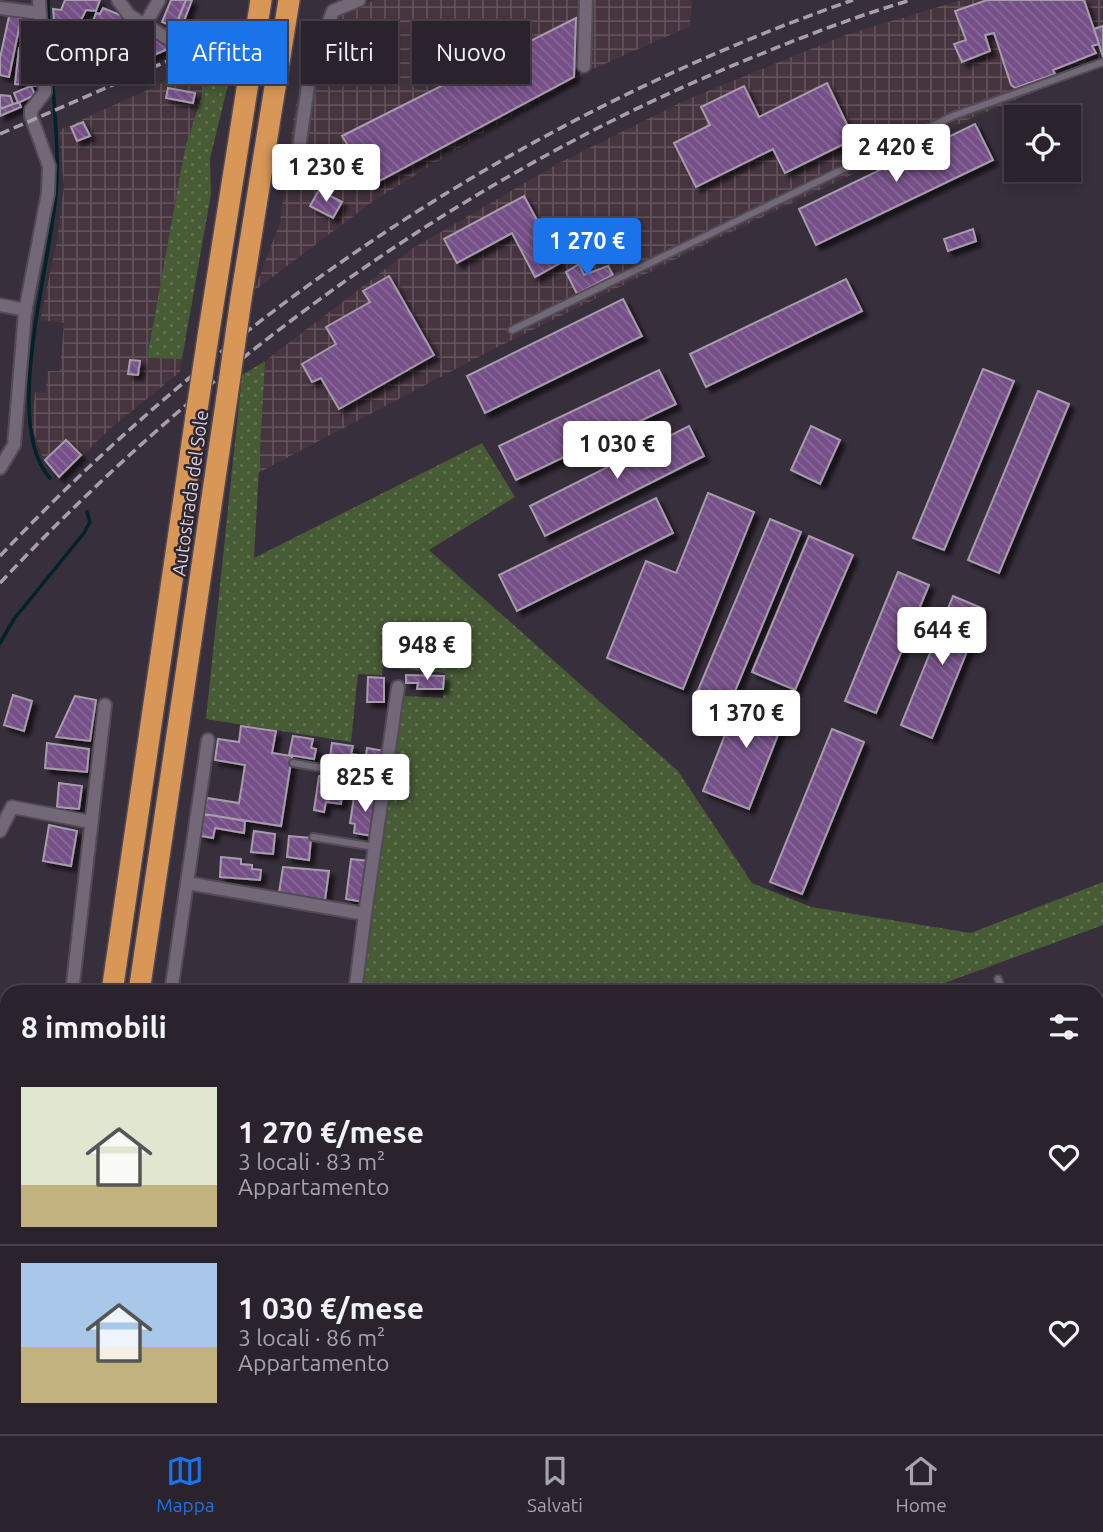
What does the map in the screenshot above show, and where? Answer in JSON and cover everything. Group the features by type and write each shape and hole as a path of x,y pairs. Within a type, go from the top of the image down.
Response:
{"highway":[{"name":"Autostrada del Sole","path":"113,985 208,337 261,0"},
{"name":"Autostrada del Sole","path":"140,985 241,299 289,0"}],"street":[{"path":"118,0 129,15 142,21"},
{"path":"147,21 159,0"},
{"path":"295,176 310,72 333,11 359,0"},
{"path":"584,66 586,0"},
{"path":"0,8 39,6 45,92 31,110 30,116 47,156 49,178 43,232 26,310 14,445 0,468"},
{"path":"0,305 26,310"},
{"path":"356,985 398,687"},
{"path":"73,985 105,705"},
{"path":"172,985 208,740"},
{"path":"0,831 12,807 91,822"},
{"path":"187,883 365,914"}],"lane":[{"path":"512,330 953,116 1050,84 1103,62"},
{"path":"293,764 386,779"},
{"path":"313,837 375,847"},
{"path":"998,979 1001,985"}],"shaded area":[{"path":"375,0 692,0 690,26 589,71 467,143 372,202 254,291 280,222 301,81 301,84 398,84 398,21 321,21"},
{"path":"962,0 1103,0 1103,64 967,120 708,243 484,354 258,473 265,361 413,248 561,162 688,99 848,34"},
{"path":"168,80 168,84 209,84 185,148 147,357 182,359 180,372 112,427 59,478 43,459 32,427 35,392 45,393 48,371 60,371 64,323 40,320 57,240 64,186 59,130"}],"green space":[{"path":"206,84 228,84 210,159 211,194 182,359 147,358 185,148"},
{"path":"265,361 254,558 482,443 515,497 429,550 678,771 752,883 811,907 971,933 1103,882 1103,925 939,985 359,985 404,696 443,698 445,673 383,667 382,675 358,674 351,742 206,719 242,375"}],"building":[{"path":"65,0 100,0 96,11 86,10 80,21 54,21 53,9 61,10"},
{"path":"171,0 186,0 177,21 168,21 168,24 162,22"},
{"path":"186,0 192,0 184,21 178,19"},
{"path":"987,0 1084,0 1099,44 1092,46 1096,53 1053,70 1055,74 1015,88 1011,85 994,33 985,35 990,51 962,62 954,44 966,40 955,11"},
{"path":"103,8 135,21 93,21 96,13 100,14"},
{"path":"10,12 22,14 9,77 0,75 0,58"},
{"path":"576,18 574,77 372,185 342,136 445,84 530,84 530,41"},
{"path":"1103,26 1103,57 1094,29"},
{"path":"154,37 168,47 154,55"},
{"path":"21,48 21,84 37,86 15,84"},
{"path":"827,83 854,139 785,173 773,149 696,187 674,143 710,125 701,107 744,86 759,117"},
{"path":"31,86 35,95 18,103 14,93"},
{"path":"168,88 195,93 193,103 166,98"},
{"path":"0,95 10,96 13,104 0,109"},
{"path":"19,102 21,107 0,116 0,109"},
{"path":"83,122 90,136 77,141 71,127"},
{"path":"975,124 993,160 816,245 799,209"},
{"path":"319,190 342,202 333,218 310,206"},
{"path":"524,196 560,263 535,277 512,233 457,263 444,239"},
{"path":"973,229 976,241 948,251 944,239"},
{"path":"579,264 584,275 608,266 613,275 577,294 566,272"},
{"path":"389,276 434,355 339,409 321,378 312,382 302,364 336,344 326,327 370,302 363,291"},
{"path":"846,279 862,311 706,387 690,354"},
{"path":"623,299 642,336 485,413 467,376"},
{"path":"130,360 140,361 138,375 128,374"},
{"path":"983,369 1014,381 944,550 913,538"},
{"path":"659,370 676,404 516,480 499,446"},
{"path":"1038,391 1069,404 999,573 968,560"},
{"path":"689,426 704,456 545,536 530,506"},
{"path":"811,426 840,440 820,484 791,470"},
{"path":"66,440 81,455 59,477 45,460"},
{"path":"708,493 754,512 683,689 607,658 646,561 676,573"},
{"path":"656,498 673,533 517,611 499,575"},
{"path":"770,519 801,532 728,708 696,695"},
{"path":"809,536 853,555 795,690 752,672"},
{"path":"898,572 929,585 876,713 845,701"},
{"path":"953,596 984,609 932,738 901,725"},
{"path":"406,675 444,676 443,689 417,689 418,683 406,683"},
{"path":"368,677 384,678 384,702 367,702"},
{"path":"742,691 788,709 749,809 703,791"},
{"path":"13,695 32,701 24,731 4,725"},
{"path":"75,696 96,700 90,741 56,737"},
{"path":"241,726 276,731 272,753 292,756 281,826 204,814 207,798 239,803 245,765 215,760 218,739 239,742"},
{"path":"832,729 864,742 802,894 770,882"},
{"path":"293,736 313,739 311,748 316,749 314,759 289,755"},
{"path":"47,743 89,749 87,772 45,768"},
{"path":"332,743 353,746 351,754 358,755 356,768 329,764"},
{"path":"367,748 385,751 382,771 364,768"},
{"path":"319,776 344,780 341,804 326,802 324,812 314,810"},
{"path":"59,783 82,786 79,809 57,807"},
{"path":"362,793 380,796 373,836 354,833 355,824 350,823 354,797 361,798"},
{"path":"204,814 245,821 244,833 215,828 213,838 201,836"},
{"path":"49,825 77,831 71,866 43,861"},
{"path":"254,831 275,834 273,854 251,852"},
{"path":"289,836 311,838 309,860 287,857"},
{"path":"221,857 241,859 241,864 252,865 252,869 261,870 260,880 220,877"},
{"path":"351,859 369,861 364,902 346,899"},
{"path":"283,867 329,871 325,900 279,893"}],"waterway":[{"path":"48,0 57,182 29,380 30,419 36,453 50,478"},
{"path":"0,643 14,619 84,533 90,522 87,512"}],"railway":[{"path":"0,556 91,465 187,380 288,300 393,227 503,160 616,100 733,46 853,0"},
{"path":"0,583 82,500 168,420 258,346 352,277 449,212 549,154 654,101 798,39 911,0"},
{"path":"0,134 168,61"}]}
